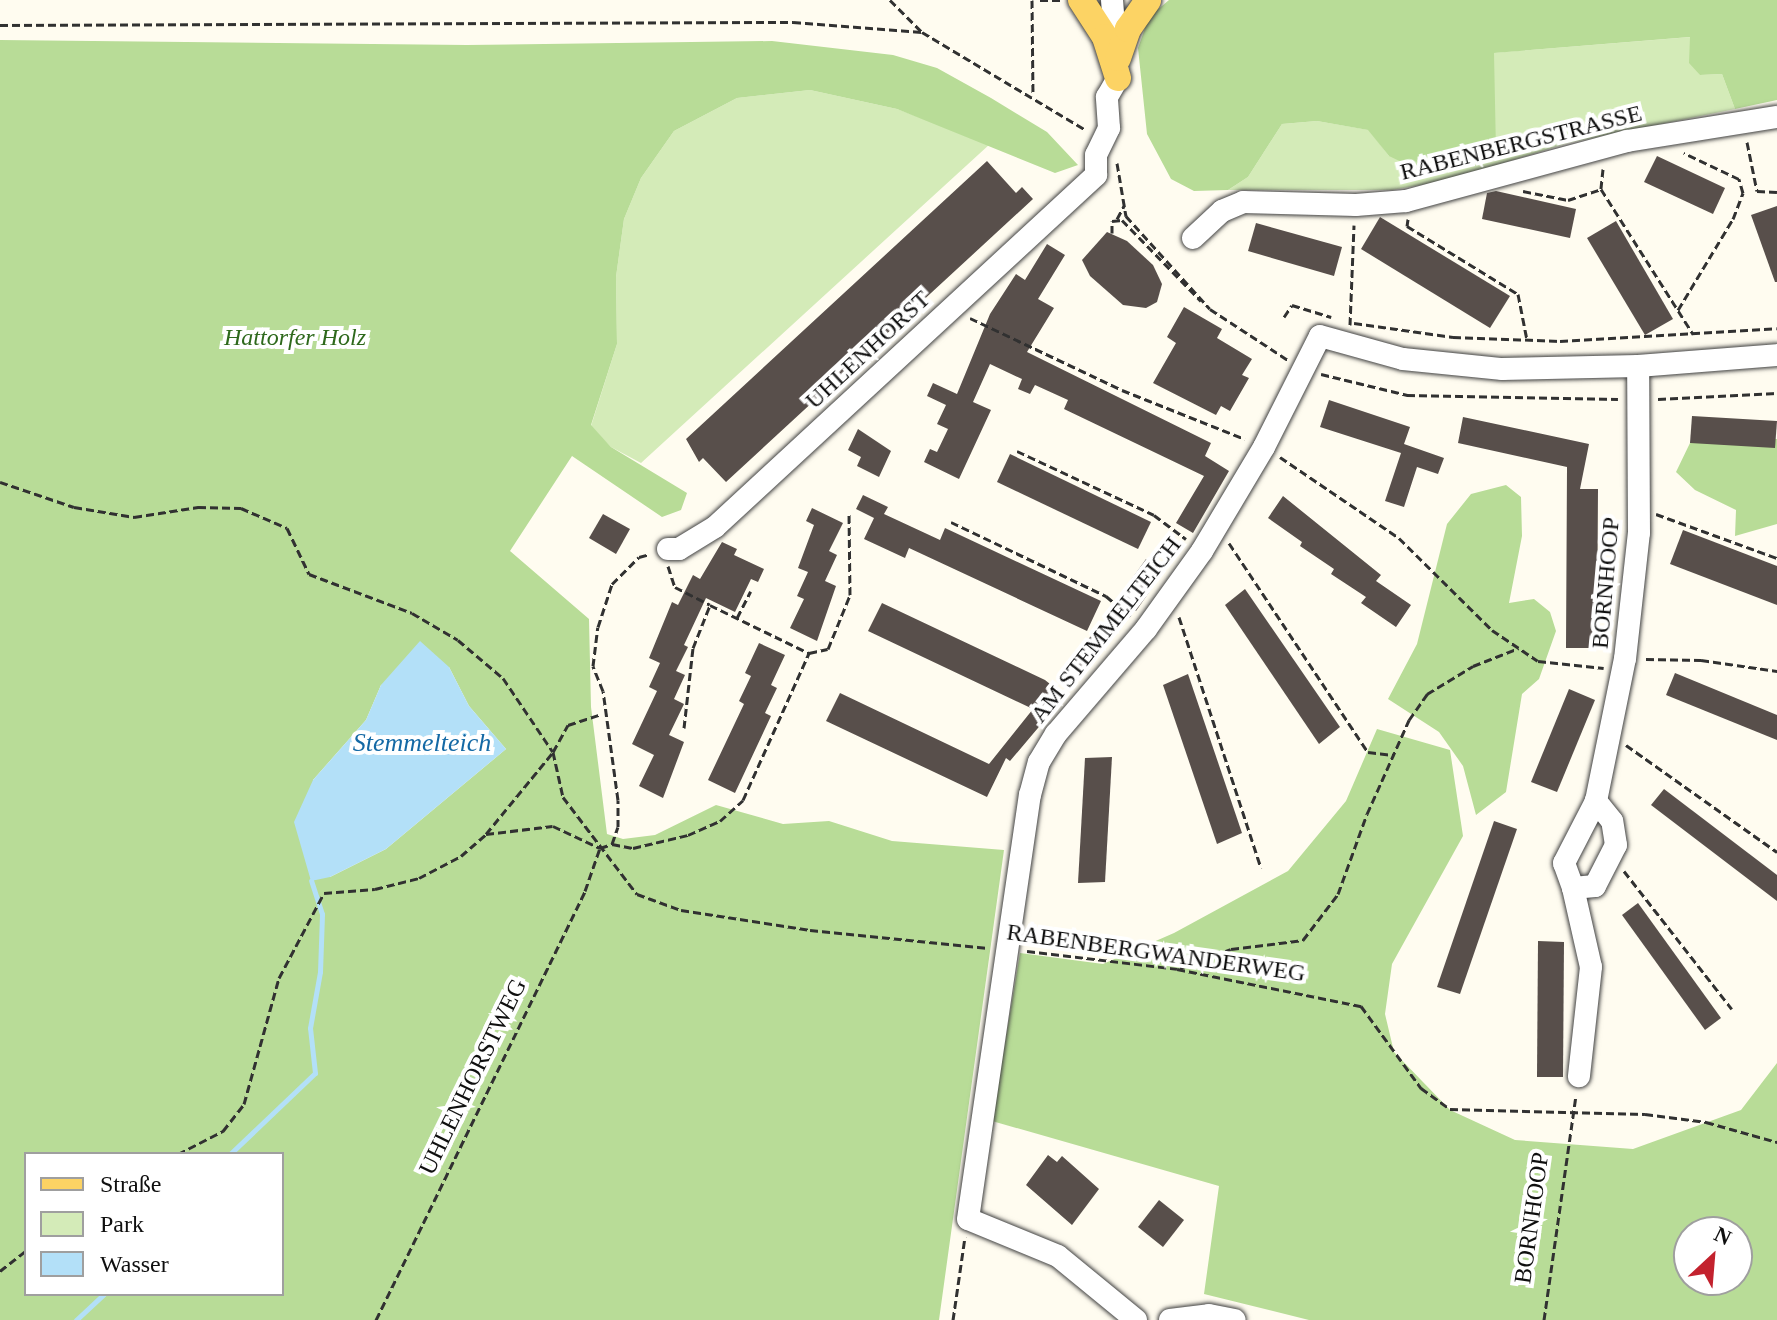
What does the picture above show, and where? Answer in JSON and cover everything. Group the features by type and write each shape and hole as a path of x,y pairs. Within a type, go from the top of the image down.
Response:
{"main road":[{"path":"1081,0 1105,37 1118,68"},
{"path":"1118,68 1128,29 1148,0"}],"street":[{"path":"1105,143 1107,97 1118,68 1112,0"},
{"name":"RABENBERGSTRASSE","path":"1193,238 1222,211 1243,202 1356,205 1411,199 1605,147 1777,117"},
{"name":"UHLENHORST","path":"668,549 679,549 715,527 1096,175 1096,155 1105,143"},
{"name":"AM STEMMELTEICH","path":"968,1219 1007,950 1039,762 1056,734 1146,629 1202,551 1264,447 1320,336 1349,346"},
{"path":"1349,346 1403,359 1502,369 1638,366 1777,355"},
{"name":"BORNHOOP","path":"1579,1076 1591,967 1573,888 1564,863 1596,801 1625,659 1639,508 1638,366"},
{"path":"1573,888 1595,886 1612,855 1612,821 1596,801"},
{"path":"968,1219 1058,1256 1136,1320"},
{"path":"1170,1320 1209,1315 1235,1320"}],"path":[{"path":"890,0 922,32 1033,95 1105,143"},
{"path":"1032,0 1033,95"},
{"path":"1040,0 1062,0"},
{"path":"0,25 793,22 922,32"},
{"path":"1743,123 1757,191"},
{"path":"1652,137 1739,179 1743,193 1733,219 1678,310"},
{"path":"1605,147 1601,189 1693,334"},
{"path":"1483,182 1568,200 1601,189"},
{"path":"1743,193 1777,192"},
{"path":"1411,199 1407,226 1518,294 1527,340"},
{"path":"1349,346 1356,205"},
{"path":"1112,233 1110,226 1124,206"},
{"path":"1117,219 1210,309"},
{"path":"1284,317 1292,305 1350,323 1453,337 1527,340 1777,328"},
{"path":"951,309 1122,390 1264,447 1399,538 1492,630 1538,661 1603,668 1625,659 1701,660 1777,671"},
{"path":"1017,451 1154,515 1202,551"},
{"path":"0,482 74,507 119,515 241,508 287,528 309,574 412,613 458,640 503,678 553,752"},
{"path":"1639,508 1777,558"},
{"path":"612,844 618,827 618,800 602,714 603,691 593,666 603,603 627,567 668,549 668,579 710,605 809,653 828,649 850,595 849,512"},
{"path":"951,522 1106,596 1146,629"},
{"path":"1216,528 1368,752 1393,755"},
{"path":"737,618 751,591"},
{"path":"684,728 693,648 710,605"},
{"path":"1163,606 1182,619 1261,868"},
{"path":"1177,969 1231,949 1303,940 1338,894 1393,755 1427,694 1473,666 1519,648"},
{"path":"486,834 553,826 600,848 612,844 633,848 658,843 735,812 809,653"},
{"path":"182,1152 223,1131 244,1104 279,978 324,893 375,889 419,878 461,856 486,834 553,752 568,725 602,714"},
{"path":"1610,733 1777,852"},
{"name":"RABENBERGWANDERWEG","path":"553,752 563,797 637,894 681,910 810,930 1177,969 1361,1006 1421,1088 1450,1109 1660,1116 1777,1142"},
{"name":"UHLENHORSTWEG","path":"376,1320 585,891 600,848"},
{"path":"1612,855 1732,1009"},
{"name":"BORNHOOP","path":"1544,1320 1579,1076"},
{"path":"953,1320 968,1219"},
{"path":"0,1271 24,1253"}],"green space":[{"path":"1169,0 1777,0 1777,100 1735,109 1722,74 1700,75 1689,63 1690,37 1494,53 1496,151 1410,166 1389,156 1368,130 1317,121 1282,124 1248,177 1228,190 1194,191 1171,179 1147,134 1138,48 1149,17"},
{"path":"1691,37 1700,75 1722,74 1735,109 1568,143 1449,180 1392,190 1228,190 1248,177 1282,124 1317,121 1369,130 1389,156 1493,53"},
{"name":"Hattorfer Holz","path":"0,40 467,45 772,41 893,55 937,68 991,98 1047,132 1078,165 1055,173 897,109 810,90 737,98 674,131 641,178 624,219 616,277 617,344 591,425 611,447 687,493 681,510 662,517 572,456 510,551 589,619 591,707 607,834 623,839 655,835 716,805 783,824 829,821 892,841 1004,850 939,1320 0,1320","holes":["449,667 469,706 506,749 386,849 330,877 313,780 366,720 381,685"]},
{"path":"810,90 897,109 990,144 641,463 611,447 591,426 617,344 616,277 624,219 641,178 674,131 737,98"},
{"path":"1777,439 1777,524 1735,536 1736,510 1695,490 1676,472 1690,443"},
{"path":"1506,485 1521,497 1522,536 1509,603 1534,599 1550,612 1556,631 1539,679 1522,694 1506,792 1476,815 1463,766 1439,732 1388,699 1417,644 1447,524 1471,494"},
{"path":"1377,729 1450,750 1463,836 1392,964 1385,1014 1394,1052 1450,1110 1515,1140 1633,1149 1741,1110 1777,1063 1777,1320 1309,1320 1204,1294 1219,1186 992,1121 1020,953 1103,964 1174,933 1288,871 1346,801"}],"water":[{"name":"Stemmelteich","path":"420,641 449,667 469,706 506,749 386,849 330,877 311,881 294,822 313,780 366,720 381,685"}],"building":[{"path":"1657,156 1725,188 1713,214 1644,182"},
{"path":"987,161 1016,193 1022,187 1033,199 726,482 703,458 699,462 686,439"},
{"path":"1496,191 1576,209 1570,238 1482,219 1487,193"},
{"path":"1777,206 1777,282 1775,282 1751,215"},
{"path":"1380,217 1510,296 1490,328 1361,249"},
{"path":"1616,221 1673,319 1645,335 1587,238"},
{"path":"1256,223 1342,247 1334,276 1248,251"},
{"path":"1107,232 1127,241 1153,265 1162,284 1157,302 1146,308 1123,305 1090,276 1082,260"},
{"path":"1047,244 1065,255 1038,299 1054,308 1027,352 1211,443 1205,456 1229,471 1193,533 1176,523 1204,476 1064,409 1068,400 1035,385 1030,394 1018,389 1022,379 990,364 973,402 991,410 959,479 924,462 930,449 937,452 948,429 937,424 946,405 927,396 933,383 957,394 990,314 1016,274 1025,280"},
{"path":"1184,307 1222,329 1217,338 1252,359 1242,375 1249,378 1230,411 1221,406 1216,415 1153,383 1176,343 1167,337"},
{"path":"1329,400 1410,427 1404,444 1444,458 1438,474 1417,467 1404,507 1385,501 1401,453 1320,427"},
{"path":"1692,416 1777,421 1775,448 1690,443"},
{"path":"1463,417 1589,444 1580,489 1598,489 1597,648 1566,648 1567,467 1458,443"},
{"path":"858,429 891,451 879,477 857,466 861,457 848,450"},
{"path":"1010,454 1151,522 1138,549 997,482"},
{"path":"863,495 888,507 884,514 940,540 945,528 1101,601 1087,631 909,548 905,558 864,539 874,518 856,509"},
{"path":"1283,496 1381,575 1376,581 1411,605 1396,627 1361,603 1366,597 1331,574 1334,569 1300,546 1302,542 1268,518"},
{"path":"812,508 843,523 829,551 837,555 825,581 836,586 817,641 790,628 804,599 797,596 808,572 798,568 814,525 806,521"},
{"path":"603,514 630,529 616,554 589,538"},
{"path":"1683,530 1777,566 1777,605 1670,564"},
{"path":"722,542 737,549 734,555 764,569 758,582 751,579 735,612 706,598 684,645 688,647 676,671 685,675 674,699 684,704 669,735 684,742 663,798 639,786 654,755 632,744 657,691 649,687 660,663 649,658 672,602 678,605 693,575 700,579"},
{"path":"1146,559 1164,571 1136,611 1118,598"},
{"path":"1245,589 1340,727 1319,744 1225,605"},
{"path":"882,603 1045,680 1065,696 1010,761 1006,758 987,797 826,721 840,693 989,764 1033,709 868,631"},
{"path":"1093,633 1107,643 1085,673 1071,663"},
{"path":"759,643 785,655 771,685 777,688 765,713 771,716 735,793 708,780 744,704 739,701 751,676 745,673"},
{"path":"1675,673 1777,715 1777,740 1666,695"},
{"path":"1188,674 1242,833 1217,844 1163,685"},
{"path":"1569,689 1595,700 1557,792 1531,782"},
{"path":"1112,757 1105,882 1078,883 1085,758"},
{"path":"1664,789 1777,875 1777,901 1651,805"},
{"path":"1494,821 1517,829 1460,994 1437,987"},
{"path":"1638,903 1721,1018 1705,1030 1622,915"},
{"path":"1538,941 1564,942 1563,1077 1537,1077"},
{"path":"1048,1155 1057,1162 1062,1156 1099,1189 1072,1225 1026,1185"},
{"path":"1159,1200 1184,1220 1163,1247 1138,1227"}],"waterway":[{"path":"232,1152 315,1073 310,1028 320,972 322,914 311,881"},
{"path":"76,1320 102,1296"}]}
